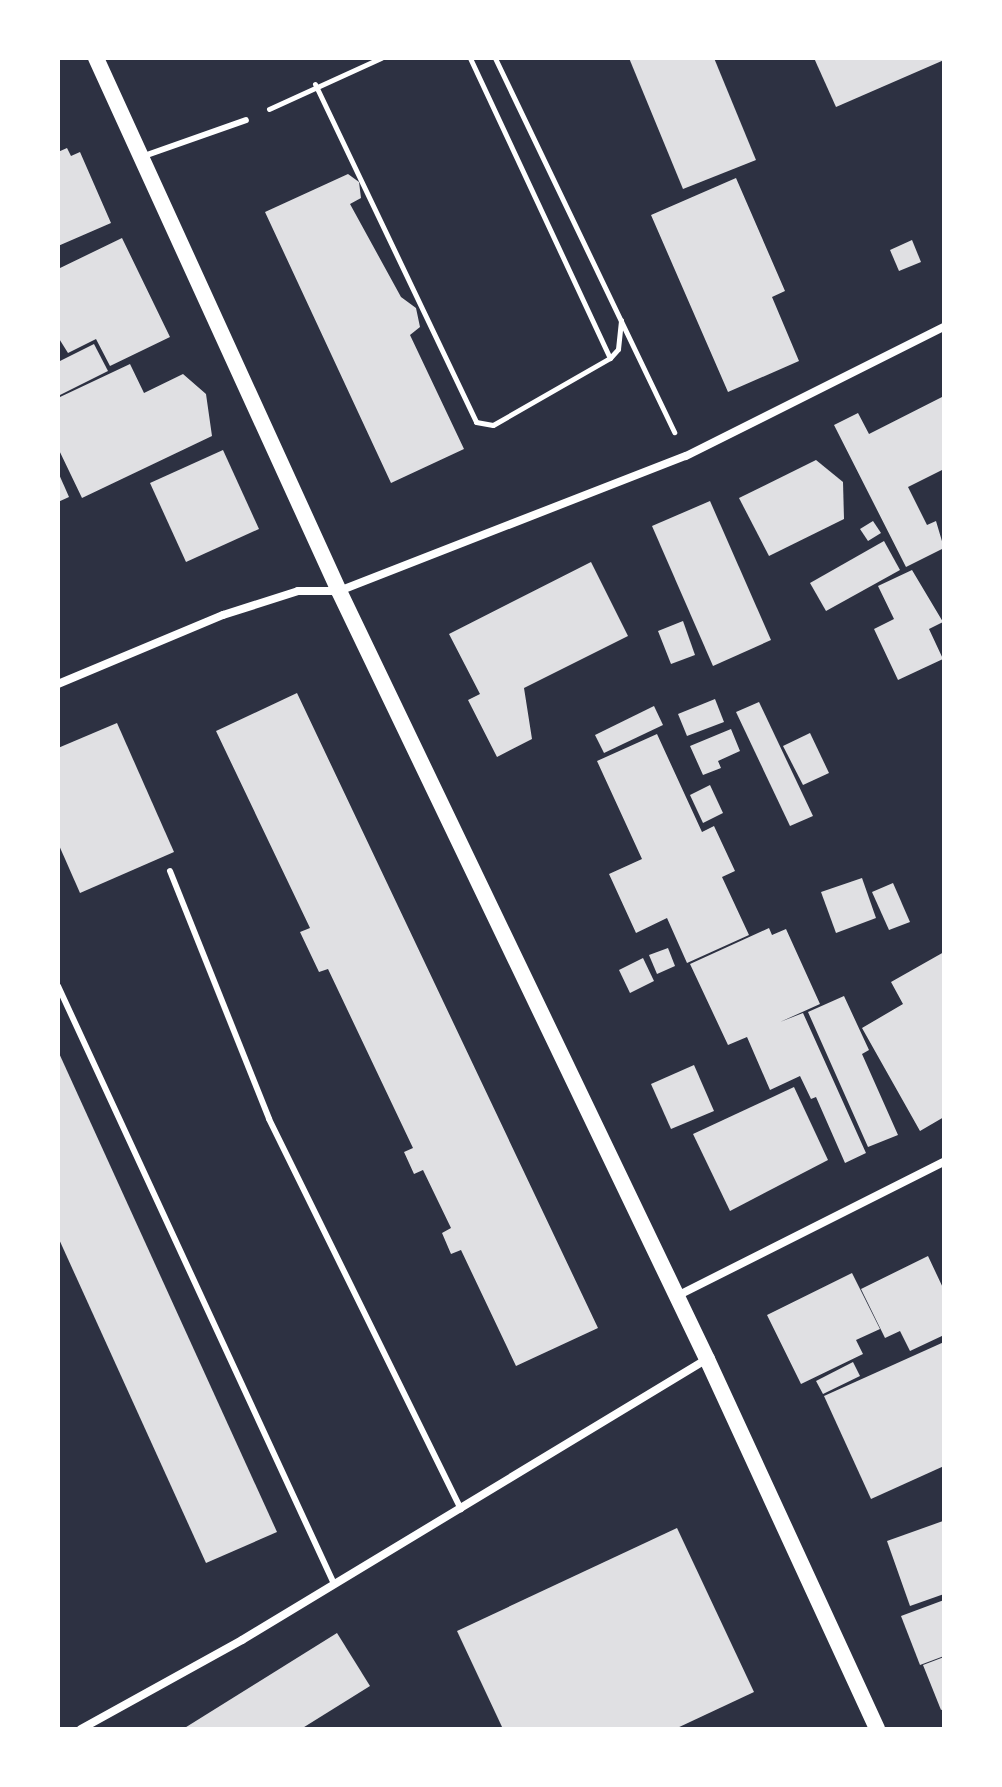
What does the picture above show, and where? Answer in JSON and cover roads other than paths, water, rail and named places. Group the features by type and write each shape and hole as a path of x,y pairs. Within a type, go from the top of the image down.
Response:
{"main road":[{"path":"96,58 339,591 707,1359 877,1729"}],"street":[{"path":"58,684 223,615 298,591 339,591 686,456 944,327"},
{"path":"675,1297 944,1162"},
{"path":"81,1729 461,1509 707,1359"}],"lane":[{"path":"140,158 246,120"},
{"path":"170,871 269,1119 461,1509"},
{"path":"58,986 334,1584"}]}
